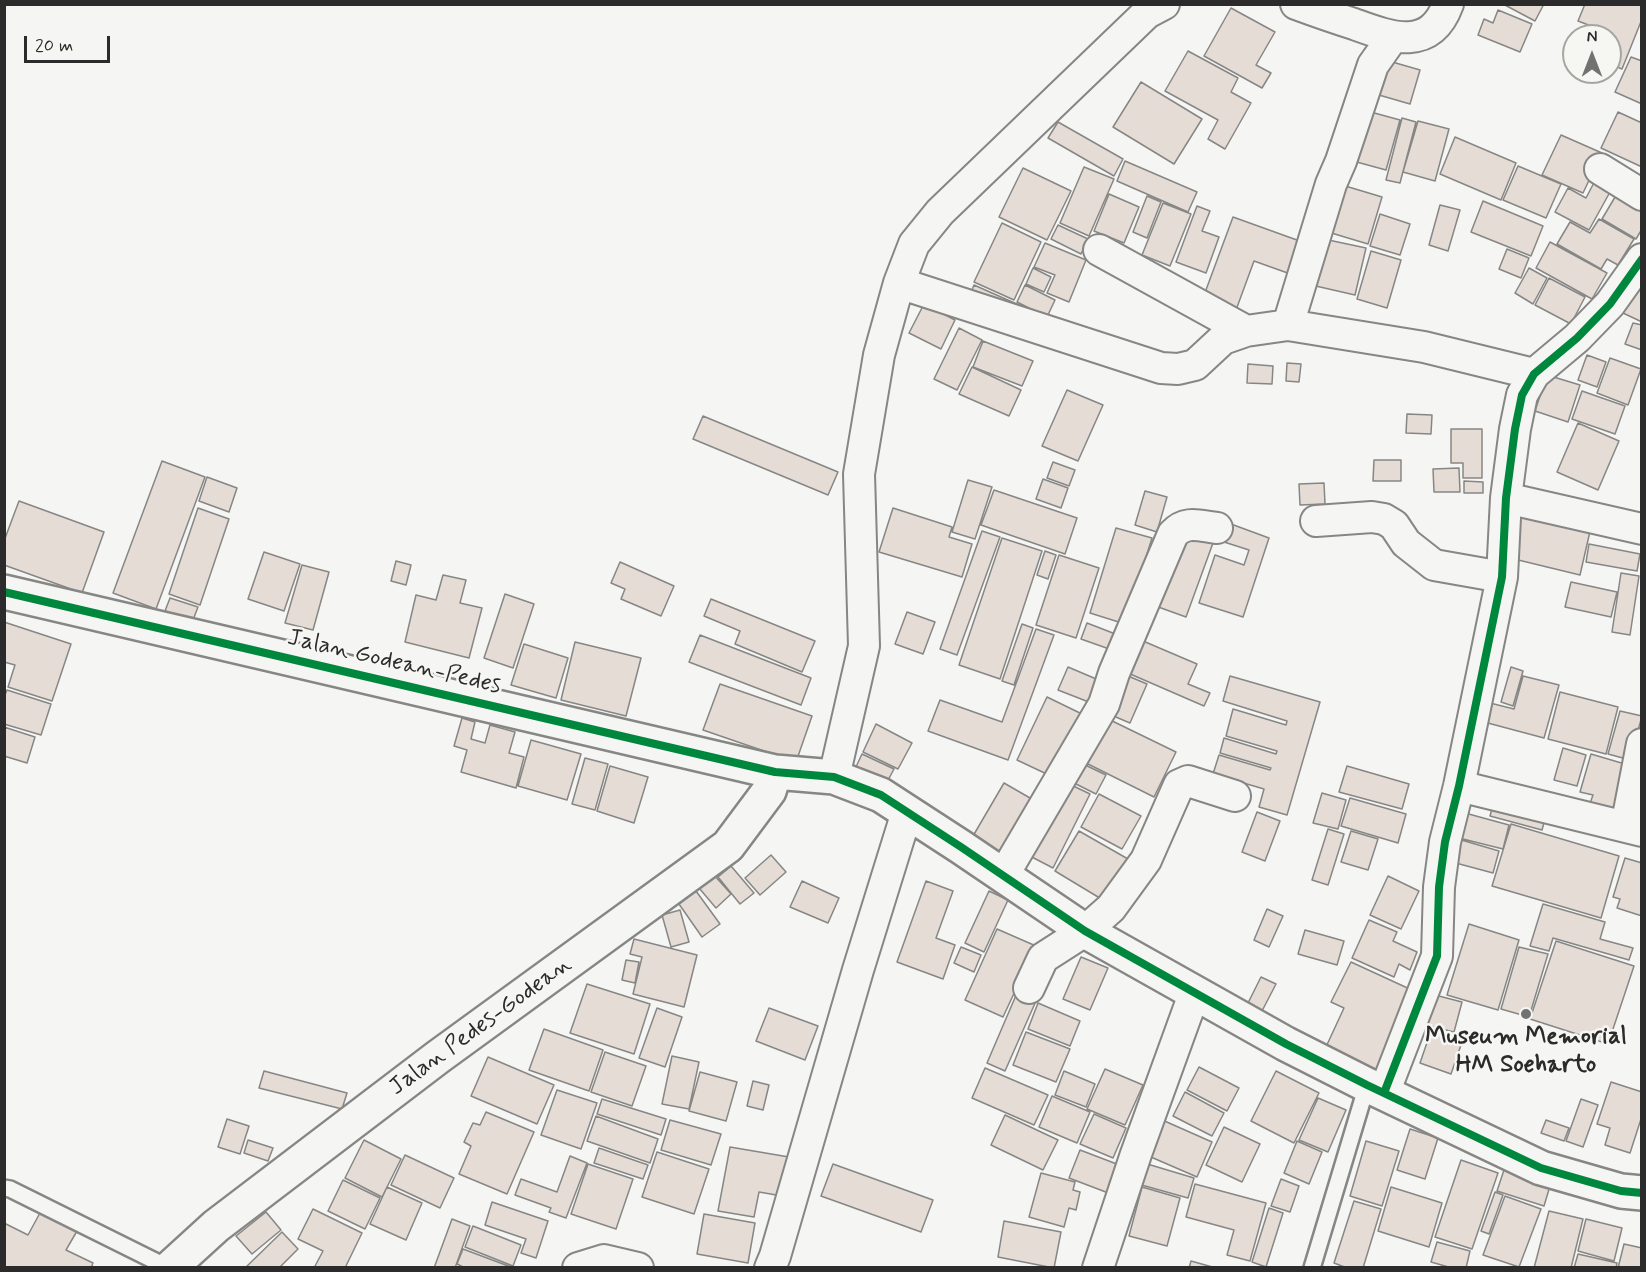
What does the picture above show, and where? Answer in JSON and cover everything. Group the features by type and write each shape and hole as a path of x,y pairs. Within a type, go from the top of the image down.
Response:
{"street":[{"path":"834,777 864,646 859,474 879,355 899,283 914,244 940,212 1147,13 1164,4"},
{"path":"1296,4 1392,38 1413,38 1430,32 1445,12 1448,4"},
{"path":"1288,325 1331,184 1341,162 1373,65 1392,38"},
{"path":"1600,169 1641,195"},
{"path":"1100,250 1246,332"},
{"path":"1376,1089 1437,956 1439,887 1445,842 1459,786 1502,577 1506,498 1522,395 1534,374 1577,338 1610,304 1641,259"},
{"path":"899,283 1161,368 1178,369 1195,365 1223,339 1246,332 1288,325 1424,347 1534,374"},
{"path":"1506,498 1641,529"},
{"path":"1316,521 1372,517 1384,519 1394,525 1406,543 1434,565 1502,577"},
{"path":"1003,876 1104,704 1114,673 1173,534 1180,527 1189,524 1216,528"},
{"name":"Jalan Godean-Pedes","path":"4,592 775,772 834,777 881,795 1085,931 1194,994 1376,1089 1540,1168 1621,1191 1641,1194"},
{"path":"1459,786 1634,829 1641,744"},
{"name":"Jalan Pedes-Godean","path":"169,1268 216,1226 438,1057 728,846 769,791 775,772"},
{"path":"1029,988 1043,958 1085,931 1111,908 1146,860 1179,785 1188,781 1235,796"},
{"path":"770,1268 776,1256 858,969 907,812"},
{"path":"1098,1268 1136,1154 1194,994"},
{"path":"578,1268 604,1260 638,1268"}],"lane":[{"path":"1312,1268 1376,1089"},
{"path":"4,1188 169,1268"}],"building":[{"path":"1503,4 1544,4 1535,21"},
{"path":"1585,4 1642,4 1642,19 1622,69 1622,24 1586,24 1578,21"},
{"path":"1231,8 1275,32 1256,65 1271,73 1262,88 1204,56"},
{"path":"1498,10 1532,24 1520,52 1478,35 1484,19 1493,23"},
{"path":"1188,51 1238,78 1231,92 1251,103 1225,149 1208,139 1218,120 1165,91"},
{"path":"1631,57 1642,61 1642,104 1615,92 1619,84 1622,84 1622,77"},
{"path":"1382,59 1420,70 1410,104 1372,93"},
{"path":"1141,82 1202,119 1174,164 1113,127"},
{"path":"1367,111 1400,120 1386,170 1353,161"},
{"path":"1618,112 1642,123 1642,167 1601,148"},
{"path":"1402,118 1416,122 1400,183 1386,180"},
{"path":"1418,121 1449,129 1435,181 1403,172"},
{"path":"1058,122 1123,159 1114,176 1048,138"},
{"path":"1561,135 1602,153 1583,193 1542,175"},
{"path":"1455,137 1516,163 1501,200 1440,174"},
{"path":"1125,161 1197,192 1188,212 1117,181"},
{"path":"1518,166 1561,184 1546,218 1503,200"},
{"path":"1084,167 1114,179 1089,236 1060,223"},
{"path":"1023,168 1071,191 1047,240 999,217"},
{"path":"1599,173 1615,183 1589,230 1555,212 1568,188 1586,198"},
{"path":"1342,185 1382,197 1368,244 1328,232"},
{"path":"1621,187 1642,200 1642,229 1636,239 1602,219"},
{"path":"1109,194 1139,207 1124,243 1094,231"},
{"path":"1147,196 1161,202 1147,238 1133,232"},
{"path":"1483,201 1543,226 1531,256 1471,232"},
{"path":"1163,203 1191,214 1170,266 1142,255"},
{"path":"1440,205 1460,210 1448,251 1429,245"},
{"path":"1197,206 1210,211 1202,231 1219,237 1206,273 1176,262"},
{"path":"1380,214 1410,224 1400,255 1370,246"},
{"path":"1233,217 1308,244 1296,276 1254,261 1236,310 1203,298"},
{"path":"1599,219 1634,239 1618,265 1607,259 1601,269 1557,244 1570,222 1590,233"},
{"path":"1002,223 1041,242 1014,300 974,282"},
{"path":"1058,225 1088,239 1081,254 1051,239"},
{"path":"1319,238 1366,248 1355,295 1307,284"},
{"path":"1550,242 1607,273 1592,299 1536,268"},
{"path":"1045,243 1086,260 1069,302 1047,293 1055,275 1034,267"},
{"path":"1507,249 1529,258 1521,278 1499,269"},
{"path":"1371,251 1401,260 1387,308 1357,299"},
{"path":"1033,268 1051,277 1044,292 1026,284"},
{"path":"1529,268 1547,278 1533,304 1515,293"},
{"path":"1642,273 1642,322 1623,313"},
{"path":"1549,278 1585,297 1571,324 1535,305"},
{"path":"974,285 1046,317 971,292"},
{"path":"1025,285 1055,300 1047,317 1017,302"},
{"path":"924,304 955,320 941,349 909,333"},
{"path":"1633,323 1642,325 1642,350 1625,344"},
{"path":"959,328 982,340 957,390 934,379"},
{"path":"983,341 1033,361 1022,386 973,367"},
{"path":"1587,355 1606,362 1597,387 1578,380"},
{"path":"1610,358 1641,369 1628,405 1597,393"},
{"path":"1287,363 1301,364 1299,382 1286,381"},
{"path":"1248,364 1273,366 1272,384 1247,383"},
{"path":"972,367 1021,390 1009,416 959,394"},
{"path":"1547,375 1580,385 1568,422 1535,411"},
{"path":"1067,390 1103,405 1078,461 1042,446"},
{"path":"1582,391 1625,406 1615,434 1572,419"},
{"path":"1407,414 1432,415 1431,434 1406,433"},
{"path":"703,416 838,472 828,495 693,439"},
{"path":"1578,423 1619,441 1598,490 1557,472"},
{"path":"1451,429 1482,429 1482,478 1463,478 1463,463 1451,463"},
{"path":"1374,460 1401,460 1401,481 1373,481"},
{"path":"162,461 205,477 156,609 113,593"},
{"path":"1053,462 1075,470 1069,486 1047,478"},
{"path":"1459,468 1460,492 1434,492 1433,469"},
{"path":"207,477 237,488 229,512 199,501"},
{"path":"1043,479 1068,488 1061,508 1036,499"},
{"path":"968,480 992,487 975,539 952,532"},
{"path":"1464,481 1483,482 1483,493 1464,493"},
{"path":"1324,483 1325,504 1300,505 1299,484"},
{"path":"994,490 1077,518 1065,554 981,525"},
{"path":"1145,491 1167,497 1157,532 1135,525"},
{"path":"19,501 104,532 82,593 4,565 4,541"},
{"path":"198,508 229,519 200,605 169,594"},
{"path":"893,508 952,527 949,537 972,544 962,577 879,552"},
{"path":"1522,510 1591,527 1580,575 1510,558"},
{"path":"1231,524 1269,538 1243,617 1199,603 1215,555 1244,565 1249,550 1224,542"},
{"path":"1116,528 1152,538 1125,624 1090,613"},
{"path":"1177,530 1213,543 1186,617 1150,604"},
{"path":"982,531 1000,537 957,655 940,649"},
{"path":"1002,538 1042,551 1000,679 959,665"},
{"path":"1589,544 1640,554 1637,571 1586,562"},
{"path":"1045,551 1056,555 1048,579 1037,575"},
{"path":"264,552 300,564 284,611 248,599"},
{"path":"1059,555 1099,568 1076,638 1036,625"},
{"path":"396,561 411,565 406,585 391,581"},
{"path":"620,562 674,586 661,616 621,599 625,589 611,583"},
{"path":"302,565 329,572 313,630 285,623"},
{"path":"1621,573 1639,576 1630,635 1612,632"},
{"path":"443,575 466,580 460,603 482,608 469,658 405,642 416,595 436,600"},
{"path":"1571,582 1617,592 1611,617 1565,607"},
{"path":"505,594 534,604 513,668 484,658"},
{"path":"170,598 198,607 193,620 165,611"},
{"path":"711,599 815,641 802,672 735,644 740,631 704,616"},
{"path":"907,612 935,622 923,654 895,644"},
{"path":"4,622 71,644 52,701 8,687 15,665 4,662"},
{"path":"1087,623 1118,635 1112,650 1081,639"},
{"path":"1022,624 1033,628 1014,685 1002,681"},
{"path":"1036,629 1054,635 1008,760 928,731 940,700 1002,722"},
{"path":"700,635 811,678 801,705 689,662"},
{"path":"1136,638 1197,664 1188,684 1210,693 1204,706 1121,670"},
{"path":"575,642 641,658 626,716 561,700"},
{"path":"524,644 568,658 556,698 511,685"},
{"path":"1068,667 1108,684 1099,706 1058,690"},
{"path":"1511,667 1523,671 1513,706 1501,702"},
{"path":"1121,673 1147,684 1130,723 1104,712"},
{"path":"1230,676 1320,702 1287,815 1259,807 1264,789 1213,774 1219,755 1270,770 1271,768 1220,753 1224,738 1276,754 1277,751 1226,736 1233,709 1286,725 1287,721 1223,701"},
{"path":"1523,676 1559,685 1544,738 1484,722 1490,703 1514,709"},
{"path":"720,684 812,716 796,762 703,730"},
{"path":"7,690 51,704 41,735 4,724 4,697"},
{"path":"1560,692 1618,707 1606,754 1548,739"},
{"path":"1047,697 1084,715 1053,777 1017,760"},
{"path":"1620,711 1642,716 1630,760 1608,754"},
{"path":"1104,717 1176,752 1154,797 1082,761"},
{"path":"462,718 475,722 471,739 485,743 490,725 515,732 509,753 524,757 516,788 461,772 467,750 454,746"},
{"path":"876,724 912,743 898,769 863,752"},
{"path":"4,727 35,737 27,763 4,756"},
{"path":"531,740 581,754 567,800 518,786"},
{"path":"1563,748 1586,755 1577,786 1554,780"},
{"path":"862,754 894,769 886,784 855,769"},
{"path":"1591,754 1635,767 1620,818 1588,809 1593,795 1580,792"},
{"path":"585,758 608,764 595,810 572,804"},
{"path":"1079,762 1106,775 1096,794 1070,781"},
{"path":"610,766 648,777 634,823 597,811"},
{"path":"1347,766 1409,784 1402,809 1339,792"},
{"path":"1065,782 1090,794 1053,868 1028,855"},
{"path":"1004,783 1037,802 1005,855 973,836"},
{"path":"1322,793 1346,800 1338,829 1313,823"},
{"path":"1099,794 1141,816 1122,849 1081,827"},
{"path":"1350,798 1406,814 1398,843 1341,826"},
{"path":"1495,798 1547,812 1542,830 1490,816"},
{"path":"1257,812 1280,821 1265,861 1242,852"},
{"path":"1465,813 1509,825 1503,849 1459,838"},
{"path":"1511,824 1619,856 1601,918 1492,886"},
{"path":"1328,829 1344,834 1328,885 1312,880"},
{"path":"1079,831 1128,859 1103,900 1055,871"},
{"path":"1351,831 1378,839 1368,870 1341,862"},
{"path":"1458,839 1499,851 1493,873 1452,862"},
{"path":"771,855 786,872 760,895 745,878"},
{"path":"1625,858 1642,863 1642,916 1617,908 1620,899 1613,897"},
{"path":"731,866 754,893 740,904 718,877"},
{"path":"714,875 731,894 716,908 699,888"},
{"path":"1388,876 1419,891 1401,929 1370,915"},
{"path":"802,881 839,898 828,923 790,907"},
{"path":"926,881 953,891 936,938 955,945 943,979 897,962"},
{"path":"696,891 720,924 702,937 679,904"},
{"path":"989,891 1008,900 984,952 965,943"},
{"path":"1543,904 1605,922 1600,939 1633,948 1629,960 1553,938 1549,951 1530,946"},
{"path":"1267,909 1283,916 1269,947 1254,940"},
{"path":"680,910 689,942 671,947 662,915"},
{"path":"1369,920 1397,932 1393,941 1417,952 1410,970 1399,964 1394,977 1352,958"},
{"path":"1469,924 1519,940 1498,1010 1447,995"},
{"path":"997,929 1036,946 1003,1017 965,1000"},
{"path":"1305,930 1344,941 1337,965 1298,954"},
{"path":"634,939 697,955 684,1007 633,994 642,957 630,954"},
{"path":"1556,941 1634,966 1608,1044 1530,1019"},
{"path":"961,947 981,955 974,972 954,963"},
{"path":"1519,947 1548,954 1529,1017 1501,1009"},
{"path":"1081,957 1108,968 1090,1010 1063,999"},
{"path":"626,960 639,962 635,983 622,980"},
{"path":"1351,962 1414,991 1375,1073 1325,1049 1344,1008 1331,1002"},
{"path":"1261,977 1276,984 1262,1011 1248,1003"},
{"path":"587,984 650,1004 634,1054 570,1033"},
{"path":"1017,993 1036,1001 1005,1071 987,1063"},
{"path":"1435,995 1462,1002 1454,1032 1426,1025"},
{"path":"1038,1003 1080,1021 1070,1046 1028,1029"},
{"path":"657,1008 682,1017 665,1067 639,1058"},
{"path":"769,1008 818,1026 805,1060 756,1041"},
{"path":"544,1029 603,1050 589,1091 529,1070"},
{"path":"1431,1031 1462,1042 1451,1074 1420,1063"},
{"path":"1026,1032 1070,1049 1056,1082 1013,1065"},
{"path":"605,1052 646,1066 632,1106 591,1092"},
{"path":"672,1056 699,1062 689,1109 662,1104"},
{"path":"488,1057 554,1085 537,1124 471,1096"},
{"path":"1199,1067 1239,1088 1227,1111 1187,1090"},
{"path":"985,1068 1048,1095 1034,1125 972,1098"},
{"path":"1105,1069 1143,1085 1125,1125 1087,1109"},
{"path":"264,1071 347,1093 342,1109 259,1088"},
{"path":"1064,1071 1095,1084 1086,1107 1055,1095"},
{"path":"1276,1071 1319,1093 1294,1143 1251,1121"},
{"path":"700,1072 737,1082 726,1121 689,1111"},
{"path":"753,1081 769,1085 763,1110 747,1106"},
{"path":"1611,1082 1642,1092 1642,1116 1630,1153 1605,1145 1610,1128 1597,1124"},
{"path":"557,1090 597,1103 581,1149 541,1135"},
{"path":"1185,1092 1224,1113 1212,1136 1173,1116"},
{"path":"1052,1096 1090,1112 1077,1143 1039,1127"},
{"path":"1318,1098 1346,1110 1328,1152 1299,1140"},
{"path":"602,1099 666,1119 661,1135 597,1114"},
{"path":"1581,1099 1598,1105 1583,1147 1566,1141"},
{"path":"486,1112 534,1132 507,1194 459,1174 471,1146 464,1142 473,1123 480,1125"},
{"path":"1094,1114 1126,1128 1113,1158 1080,1144"},
{"path":"1005,1115 1058,1140 1043,1170 991,1145"},
{"path":"596,1116 658,1139 650,1163 587,1141"},
{"path":"227,1119 249,1126 240,1154 218,1147"},
{"path":"1160,1119 1212,1142 1197,1177 1144,1154"},
{"path":"670,1120 721,1134 711,1165 661,1150"},
{"path":"1546,1120 1569,1128 1564,1141 1541,1133"},
{"path":"1224,1127 1260,1144 1242,1182 1206,1165"},
{"path":"1410,1129 1438,1138 1425,1179 1397,1170"},
{"path":"248,1140 273,1148 268,1161 244,1153"},
{"path":"364,1140 401,1159 382,1197 345,1178"},
{"path":"1297,1141 1322,1152 1309,1184 1284,1173"},
{"path":"1366,1141 1399,1151 1382,1206 1350,1196"},
{"path":"730,1147 789,1157 782,1196 759,1192 754,1217 718,1211"},
{"path":"599,1148 648,1165 643,1179 594,1163"},
{"path":"1080,1150 1122,1166 1111,1194 1069,1178"},
{"path":"657,1152 709,1169 694,1214 642,1197"},
{"path":"405,1155 454,1178 440,1208 391,1185"},
{"path":"570,1156 587,1163 566,1218 549,1212 551,1208 515,1195 521,1179 557,1192"},
{"path":"1461,1160 1498,1173 1472,1249 1435,1237"},
{"path":"1144,1163 1194,1178 1188,1198 1138,1184"},
{"path":"588,1164 633,1179 616,1229 571,1214"},
{"path":"833,1164 933,1200 921,1232 821,1196"},
{"path":"1504,1170 1550,1186 1544,1206 1497,1191"},
{"path":"1041,1173 1075,1182 1073,1190 1080,1192 1076,1210 1069,1208 1064,1227 1029,1217"},
{"path":"1281,1179 1299,1186 1290,1212 1271,1206"},
{"path":"343,1180 380,1198 365,1229 328,1211"},
{"path":"1195,1184 1266,1203 1250,1261 1227,1255 1234,1230 1186,1217"},
{"path":"387,1187 422,1203 406,1240 370,1224"},
{"path":"1142,1187 1180,1198 1167,1246 1129,1236"},
{"path":"1391,1187 1442,1203 1429,1247 1378,1231"},
{"path":"1495,1192 1503,1195 1489,1234 1481,1231"},
{"path":"1505,1196 1541,1209 1519,1267 1483,1255"},
{"path":"1354,1201 1381,1209 1363,1268 1347,1268 1334,1263"},
{"path":"492,1202 548,1221 536,1258 521,1253 526,1239 485,1225"},
{"path":"1269,1208 1283,1213 1266,1267 1252,1262"},
{"path":"313,1209 362,1233 345,1268 314,1268 323,1251 298,1239"},
{"path":"41,1211 77,1231 66,1250 93,1263 91,1268 4,1268 4,1223 28,1235"},
{"path":"1549,1211 1583,1219 1571,1268 1534,1268"},
{"path":"266,1212 281,1230 252,1254 236,1236"},
{"path":"704,1214 755,1223 748,1263 697,1254"},
{"path":"452,1219 470,1226 455,1268 434,1268"},
{"path":"1586,1219 1622,1228 1614,1261 1578,1251"},
{"path":"1004,1221 1061,1232 1054,1268 998,1257"},
{"path":"473,1226 521,1245 513,1266 465,1247"},
{"path":"282,1232 298,1249 279,1268 245,1268"},
{"path":"1437,1242 1470,1251 1466,1268 1452,1268 1431,1262"},
{"path":"1624,1244 1642,1248 1642,1268 1618,1268"},
{"path":"463,1249 511,1267 465,1268 457,1264"},
{"path":"1578,1254 1617,1263 1616,1268 1574,1268"},
{"path":"1191,1261 1216,1268 1189,1268"}],"cycle path":[{"path":"1384,1093 1437,956 1439,887 1445,842 1459,786 1502,577 1506,498 1522,395 1534,374 1577,338 1610,304 1642,259"},
{"path":"4,592 775,772 834,777 881,795 1085,931 1286,1044 1541,1168 1621,1191 1642,1193"}],"place":[{"name":"Museum Memorial HM Soeharto","path":"1526,1014"}]}
